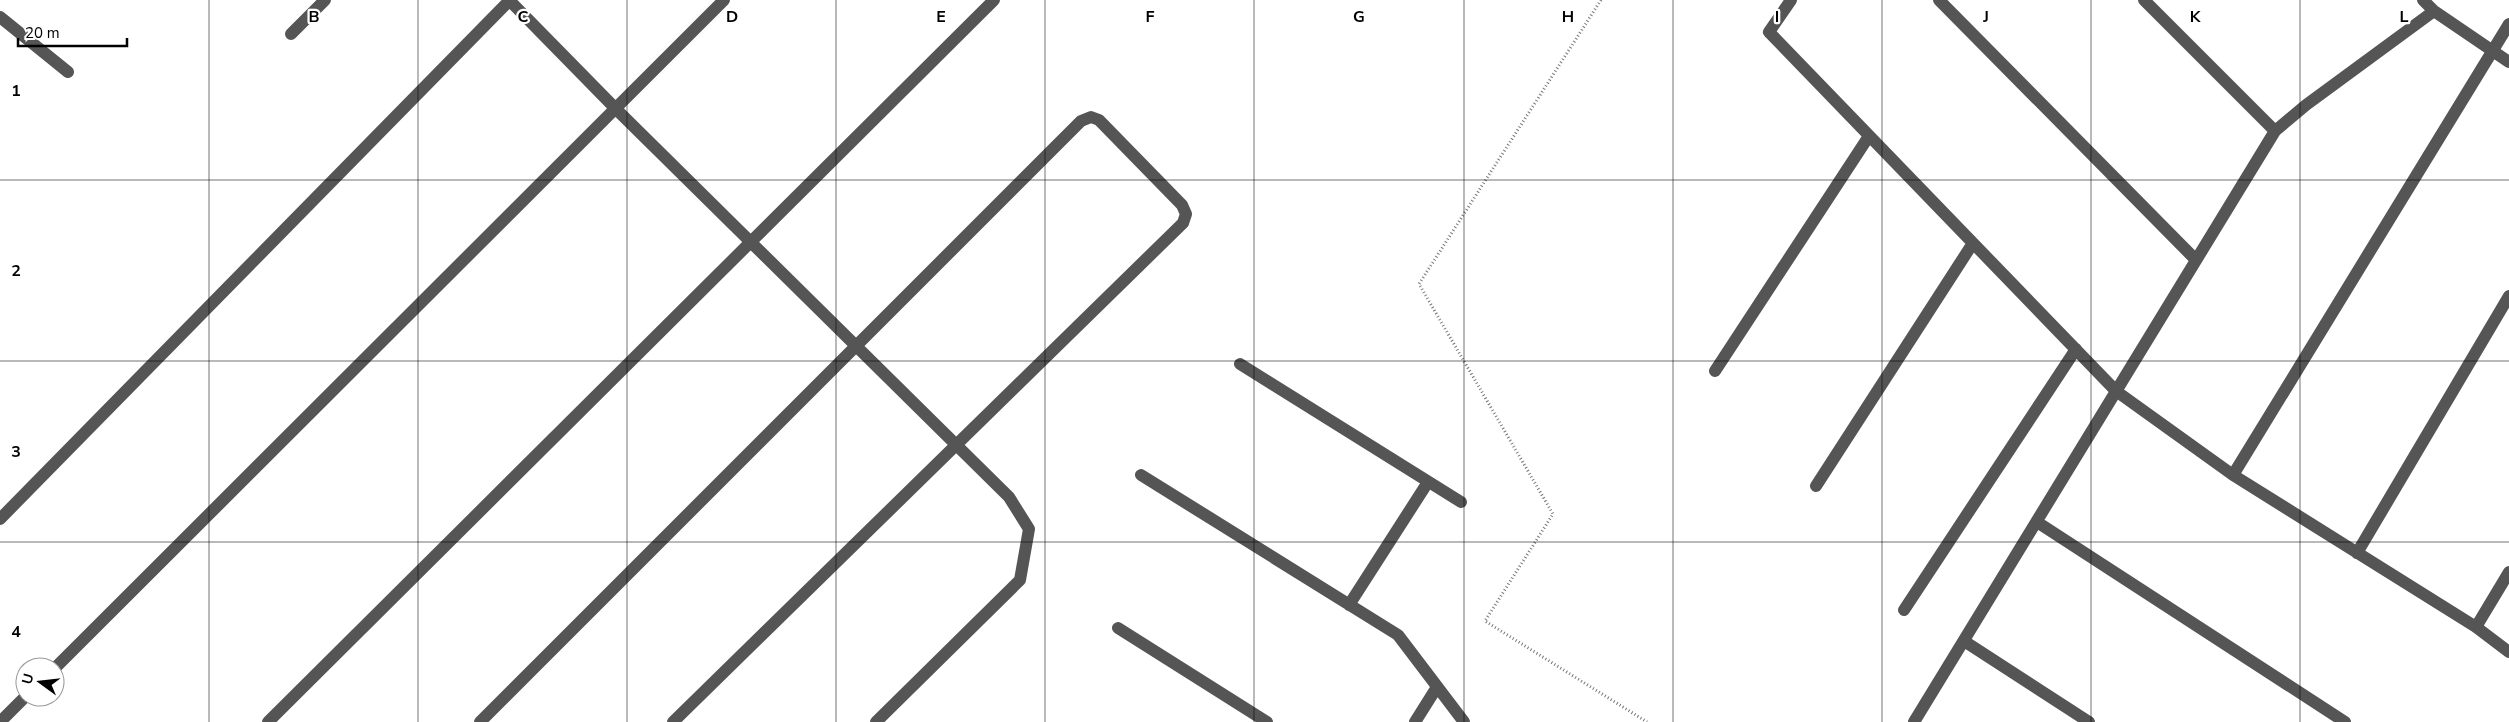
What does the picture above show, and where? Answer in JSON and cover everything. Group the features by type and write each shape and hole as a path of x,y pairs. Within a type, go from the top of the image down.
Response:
{"street":[{"path":"291,34 324,0"},
{"path":"0,519 509,0 616,109 752,241 1009,497 1029,529 1020,580 876,722"},
{"path":"65,658 724,0"},
{"path":"268,722 994,0"},
{"path":"1791,0 1769,32 2116,391 2233,475 2476,627 2509,652"},
{"path":"1939,0 2196,260"},
{"path":"2144,0 2275,131"},
{"path":"2423,0 2434,11 2509,62"},
{"path":"1914,722 2275,131 2306,105 2434,11"},
{"path":"0,17 68,72"},
{"path":"2233,475 2509,24"},
{"path":"480,722 1081,121 1090,117 1099,120 1182,206 1186,214 1183,223 674,722"},
{"path":"1715,371 1869,136"},
{"path":"1816,486 1973,243"},
{"path":"2357,553 2509,296"},
{"path":"1904,610 2076,350"},
{"path":"1240,364 1461,502"},
{"path":"1141,475 1398,635 1464,722"},
{"path":"1349,605 1428,482"},
{"path":"2037,522 2345,722"},
{"path":"2476,627 2509,572"},
{"path":"1118,628 1267,722"},
{"path":"1964,641 2089,722"},
{"path":"1415,722 1437,687"},
{"path":"0,722 15,707"}],"path":[{"path":"1601,0 1419,284 1554,514 1485,621 1647,722"}]}
